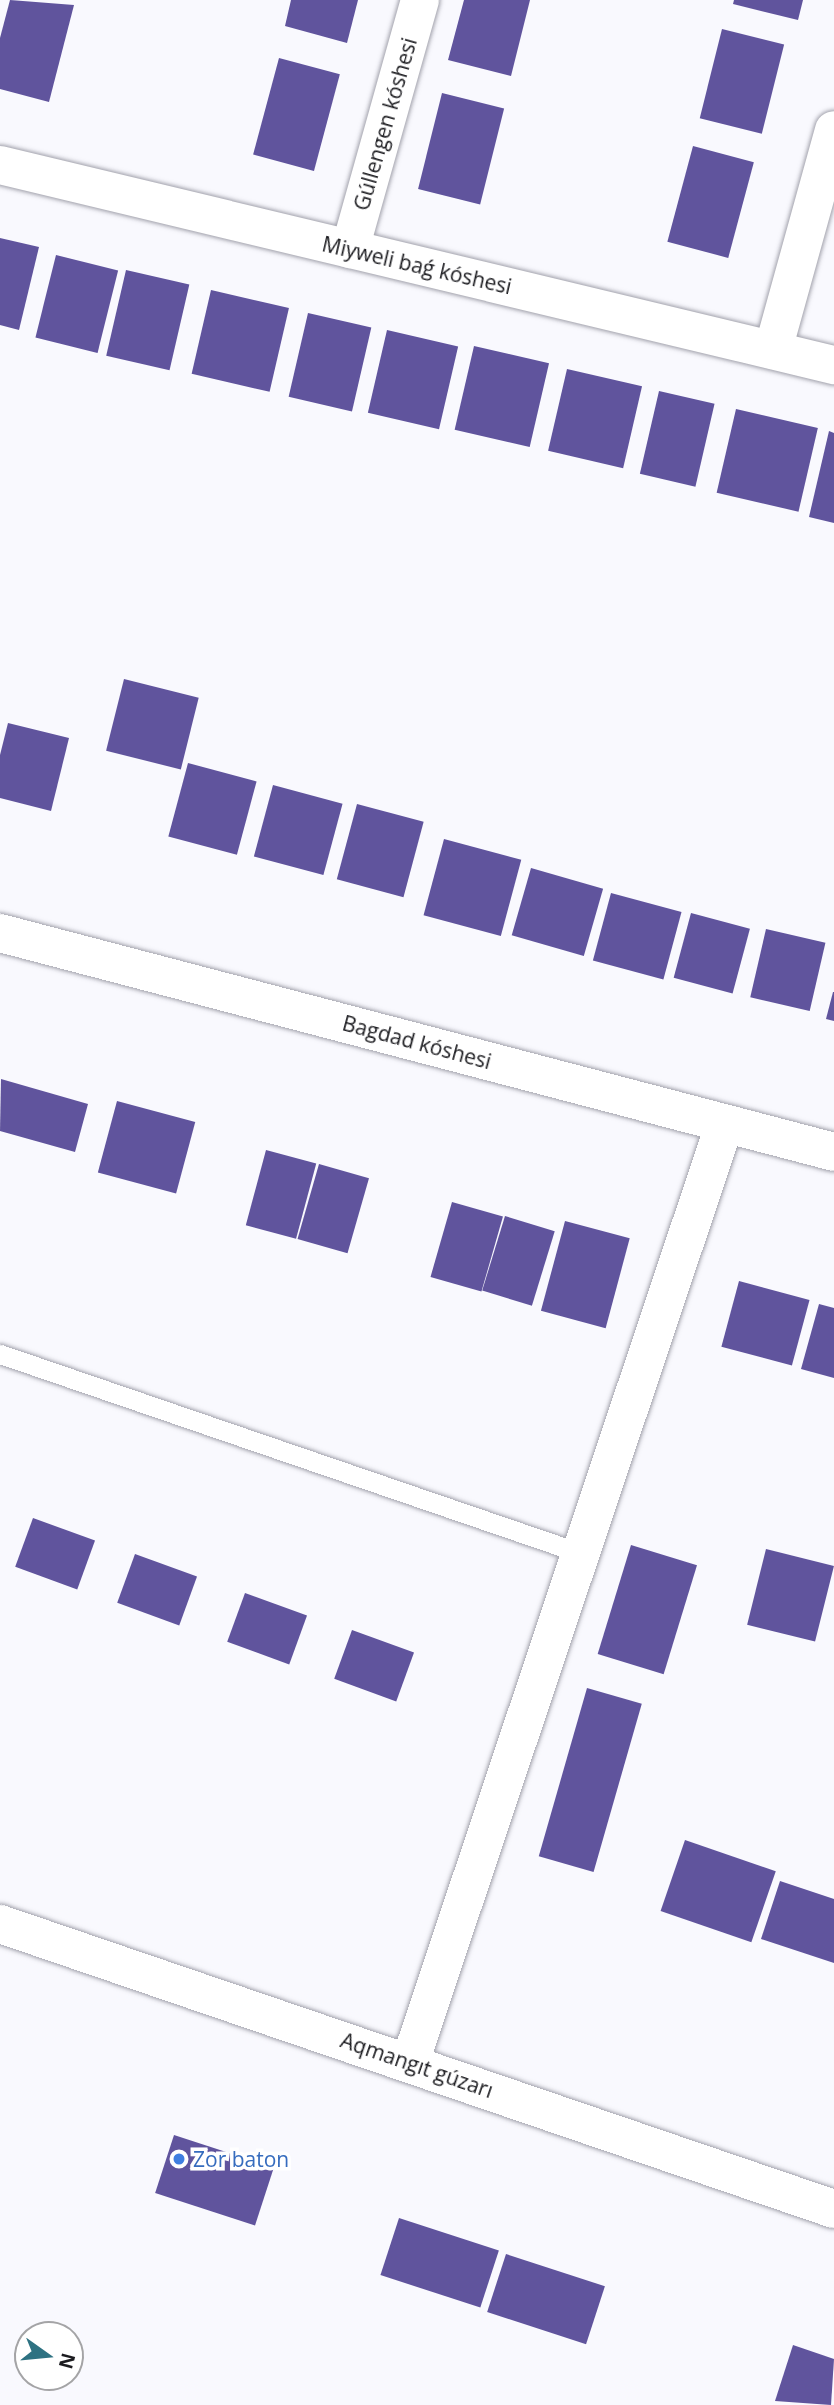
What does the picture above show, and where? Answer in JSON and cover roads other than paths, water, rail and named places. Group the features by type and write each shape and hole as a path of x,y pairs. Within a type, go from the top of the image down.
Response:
{"street":[{"name":"Gúllengen kóshesi","path":"351,249 420,0"},
{"path":"773,350 834,130"},
{"name":"Miyweli baǵ kóshesi","path":"0,165 834,365"},
{"name":"Bagdad kóshesi","path":"0,933 834,1152"},
{"path":"410,2062 583,1554 724,1123"},
{"name":"Aqmangıt gúzarı","path":"0,1924 834,2209"}],"lane":[{"path":"0,1354 583,1554"}],"place":[{"name":"Zor baton","path":"179,2159"}]}
